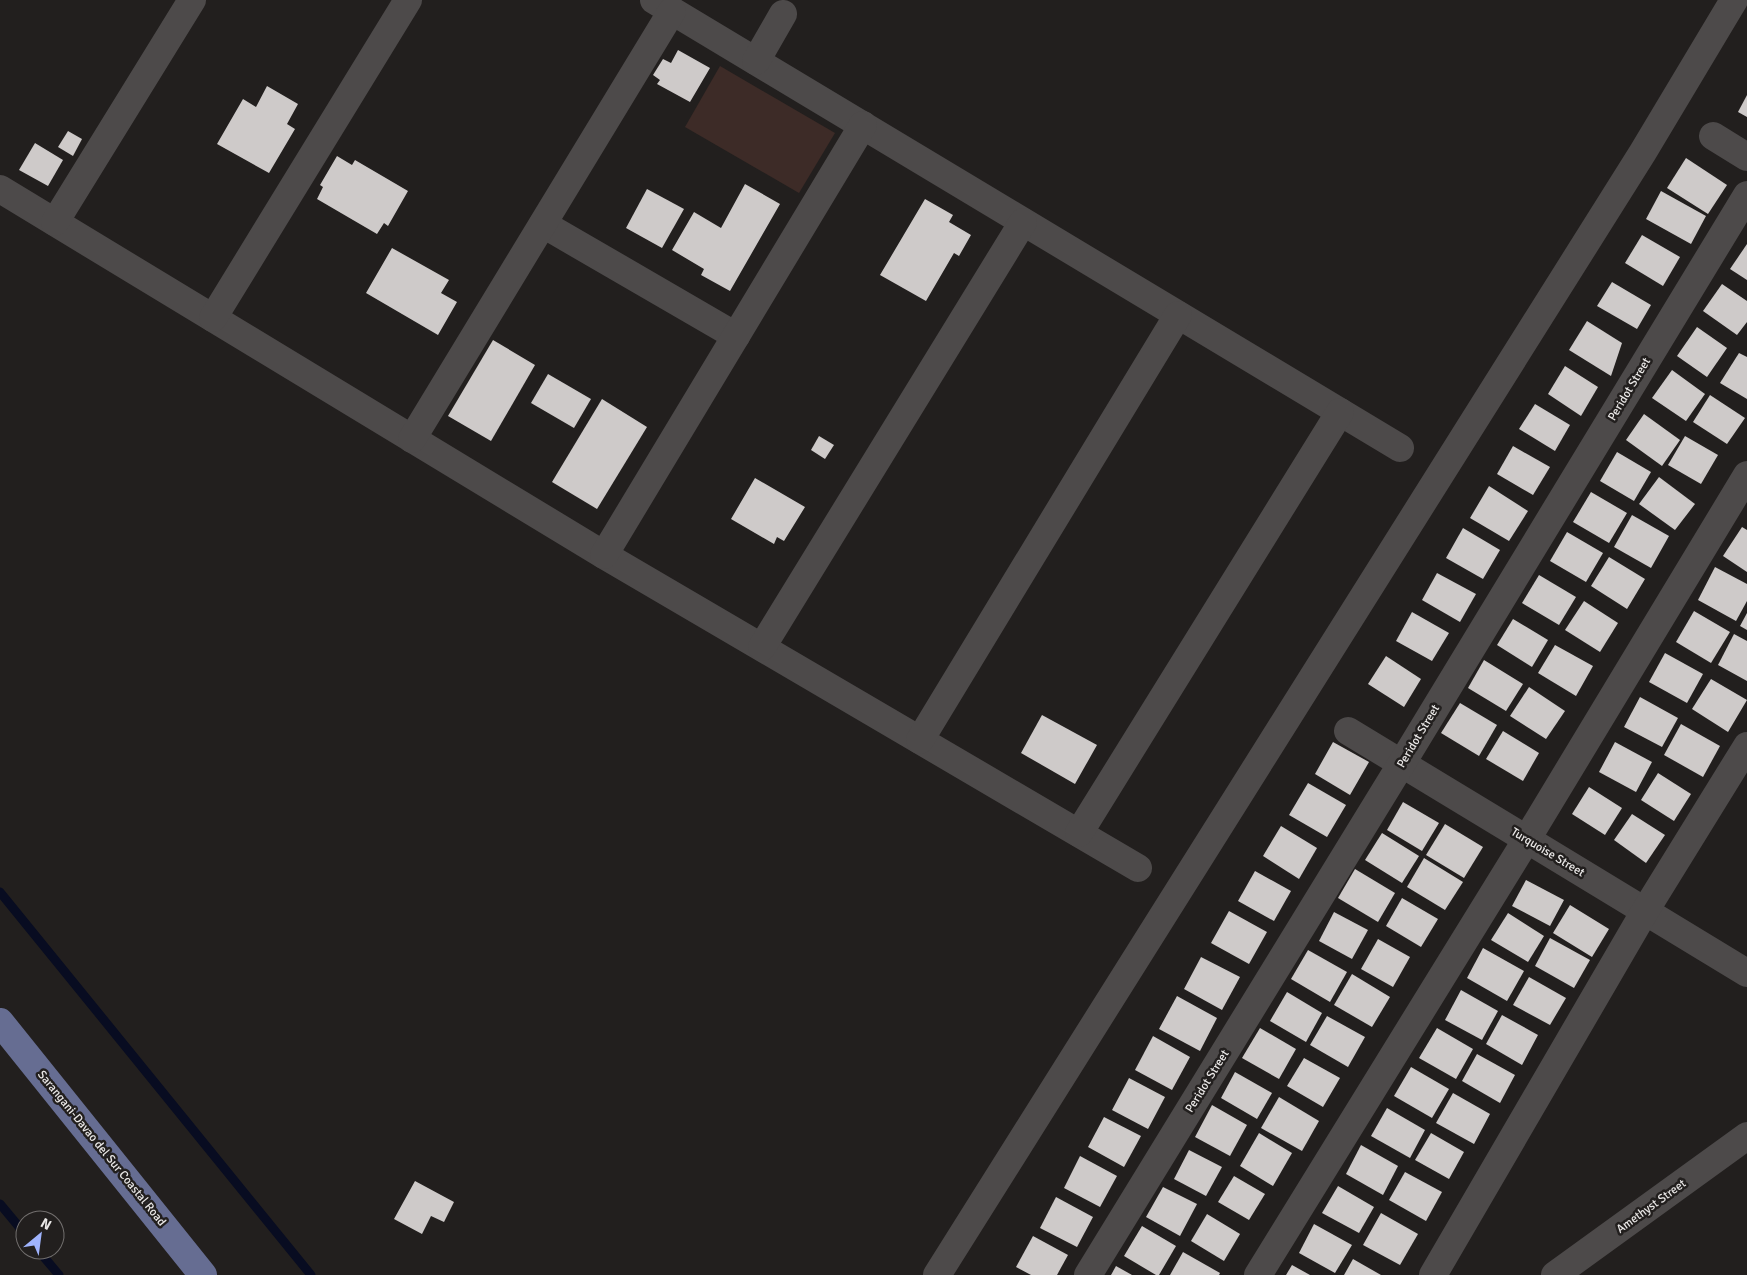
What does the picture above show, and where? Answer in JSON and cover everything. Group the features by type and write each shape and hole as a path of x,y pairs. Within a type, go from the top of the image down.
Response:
{"main road":[{"name":"Sarangani-Davao del Sur Coastal Road","path":"0,1022 203,1275"}],"street":[{"path":"55,222 192,0"},
{"path":"213,318 408,0"},
{"path":"937,1275 1643,152 1734,0"},
{"path":"412,439 543,224 663,6 1400,448"},
{"path":"756,62 783,14"},
{"path":"604,555 863,126"},
{"path":"1713,136 1747,157"},
{"path":"0,189 604,555 1138,868"},
{"name":"Peridot Street","path":"1088,1275 1747,195"},
{"path":"762,647 1023,222"},
{"path":"543,224 736,336"},
{"path":"920,740 1178,314"},
{"path":"1080,833 1340,412"},
{"path":"1258,1275 1527,840 1747,475"},
{"name":"Turquoise Street","path":"1348,731 1747,973"},
{"path":"1433,1275 1646,911 1747,746"},
{"name":"Amethyst Street","path":"1555,1275 1747,1136"}],"shaded area":[{"path":"720,66 835,133 799,193 685,127"}],"building":[{"path":"678,50 710,68 690,102 657,84 660,80 653,75 663,59 671,63"},
{"path":"267,86 298,104 287,124 295,129 269,173 217,144 243,99 256,107"},
{"path":"1747,95 1747,117 1738,112"},
{"path":"68,131 82,139 73,156 58,147"},
{"path":"35,143 63,160 48,186 19,170"},
{"path":"337,156 352,165 355,160 408,191 388,226 384,223 377,234 317,199 323,187 320,185"},
{"path":"1686,158 1727,185 1708,214 1667,188"},
{"path":"745,184 780,204 730,291 701,275 704,269 672,250 694,212 721,228"},
{"path":"647,189 684,209 662,248 626,228"},
{"path":"1661,191 1706,216 1691,244 1646,219"},
{"path":"925,199 953,215 949,222 971,235 959,256 954,253 926,301 880,275"},
{"path":"1642,235 1680,257 1663,286 1625,263"},
{"path":"1747,244 1747,280 1730,269"},
{"path":"392,248 449,280 441,293 457,302 438,335 366,293"},
{"path":"1612,282 1651,305 1637,329 1597,306"},
{"path":"1722,284 1747,301 1747,322 1737,335 1703,311"},
{"path":"1587,321 1622,343 1611,376 1569,350"},
{"path":"1697,327 1727,348 1707,377 1677,356"},
{"path":"493,340 535,365 491,441 448,416"},
{"path":"1739,353 1747,357 1747,399 1720,383"},
{"path":"1565,366 1598,387 1581,416 1548,394"},
{"path":"1672,370 1705,394 1686,421 1652,398"},
{"path":"548,374 591,399 574,428 531,403"},
{"path":"1710,395 1745,418 1727,444 1693,422"},
{"path":"602,399 647,427 597,509 552,482"},
{"path":"1535,404 1570,425 1555,451 1519,429"},
{"path":"1644,414 1680,440 1662,466 1626,440"},
{"path":"819,436 834,445 825,459 811,450"},
{"path":"1685,436 1718,455 1701,484 1668,465"},
{"path":"1513,446 1550,467 1533,495 1497,474"},
{"path":"1617,452 1651,472 1634,501 1600,481"},
{"path":"1659,477 1695,504 1675,530 1639,504"},
{"path":"755,478 805,507 784,541 777,537 774,544 731,519"},
{"path":"1489,486 1528,511 1509,541 1470,518"},
{"path":"1591,492 1627,513 1609,543 1573,522"},
{"path":"1632,515 1669,536 1651,568 1614,547"},
{"path":"1742,527 1747,530 1747,572 1723,556"},
{"path":"1463,528 1500,550 1483,579 1446,558"},
{"path":"1567,532 1603,553 1586,582 1550,561"},
{"path":"1609,557 1645,579 1627,609 1591,586"},
{"path":"1715,567 1747,584 1747,601 1736,621 1698,600"},
{"path":"1437,573 1476,594 1460,622 1422,600"},
{"path":"1539,575 1576,597 1559,625 1522,603"},
{"path":"1584,601 1618,623 1600,652 1565,630"},
{"path":"1694,611 1730,632 1711,663 1676,642"},
{"path":"1412,612 1449,633 1432,661 1396,641"},
{"path":"1747,613 1747,630 1740,626"},
{"path":"1513,619 1548,640 1532,667 1497,645"},
{"path":"1734,634 1747,641 1747,681 1718,665"},
{"path":"1555,645 1593,666 1576,696 1538,673"},
{"path":"1665,653 1703,674 1687,703 1649,682"},
{"path":"1386,656 1421,679 1404,707 1368,684"},
{"path":"1484,660 1523,684 1506,711 1468,688"},
{"path":"1711,679 1747,700 1728,732 1692,709"},
{"path":"1529,687 1565,711 1546,739 1510,716"},
{"path":"1640,697 1678,718 1662,747 1624,727"},
{"path":"1460,703 1497,725 1479,756 1441,733"},
{"path":"1042,715 1097,745 1075,784 1021,753"},
{"path":"1681,724 1720,746 1703,777 1664,755"},
{"path":"1503,731 1539,753 1523,781 1486,759"},
{"path":"1333,742 1369,762 1350,795 1315,774"},
{"path":"1615,742 1652,762 1636,792 1599,772"},
{"path":"1658,773 1691,794 1674,821 1641,800"},
{"path":"1308,783 1346,805 1327,837 1289,815"},
{"path":"1589,787 1622,808 1605,835 1572,814"},
{"path":"1403,802 1439,823 1422,851 1387,830"},
{"path":"1632,814 1665,835 1646,863 1614,840"},
{"path":"1445,824 1483,847 1464,878 1426,855"},
{"path":"1281,826 1317,848 1299,879 1263,856"},
{"path":"1382,833 1419,856 1402,883 1365,860"},
{"path":"1424,858 1463,882 1445,910 1407,887"},
{"path":"1355,869 1395,893 1378,922 1338,898"},
{"path":"1255,871 1291,891 1274,921 1238,901"},
{"path":"1526,880 1564,900 1550,926 1512,906"},
{"path":"1402,898 1438,919 1421,947 1386,926"},
{"path":"1570,905 1609,929 1592,957 1553,933"},
{"path":"1229,911 1267,932 1249,964 1211,943"},
{"path":"1334,912 1368,930 1352,959 1319,941"},
{"path":"1508,913 1544,936 1528,962 1491,940"},
{"path":"1550,938 1590,960 1574,988 1535,966"},
{"path":"1378,939 1410,957 1393,987 1361,969"},
{"path":"1483,948 1524,971 1507,1001 1467,978"},
{"path":"1308,950 1347,972 1330,1002 1291,979"},
{"path":"1201,957 1240,977 1222,1010 1184,989"},
{"path":"1352,974 1390,997 1372,1027 1334,1005"},
{"path":"1529,977 1566,998 1550,1025 1513,1005"},
{"path":"1461,990 1498,1011 1482,1040 1445,1020"},
{"path":"1287,992 1322,1013 1306,1042 1270,1021"},
{"path":"1177,996 1217,1018 1200,1051 1159,1029"},
{"path":"1502,1015 1538,1035 1522,1065 1486,1044"},
{"path":"1327,1016 1365,1037 1348,1067 1310,1045"},
{"path":"1260,1028 1296,1049 1279,1079 1242,1058"},
{"path":"1437,1028 1473,1049 1456,1079 1419,1058"},
{"path":"1153,1036 1190,1057 1172,1090 1135,1070"},
{"path":"1477,1054 1515,1075 1500,1103 1462,1081"},
{"path":"1304,1058 1340,1078 1323,1107 1287,1086"},
{"path":"1411,1067 1449,1089 1432,1118 1394,1096"},
{"path":"1235,1072 1272,1093 1257,1119 1221,1098"},
{"path":"1129,1078 1165,1097 1148,1129 1112,1110"},
{"path":"1453,1093 1490,1114 1474,1144 1436,1123"},
{"path":"1279,1097 1319,1121 1302,1151 1261,1128"},
{"path":"1212,1105 1247,1125 1230,1156 1195,1137"},
{"path":"1387,1108 1425,1130 1410,1158 1371,1136"},
{"path":"1104,1117 1141,1136 1124,1167 1088,1147"},
{"path":"1259,1133 1292,1153 1273,1186 1240,1166"},
{"path":"1431,1133 1464,1152 1449,1179 1415,1160"},
{"path":"1361,1145 1398,1166 1383,1195 1346,1174"},
{"path":"1189,1150 1222,1167 1206,1196 1174,1179"},
{"path":"1080,1156 1117,1176 1100,1207 1064,1188"},
{"path":"1405,1172 1442,1192 1426,1221 1389,1200"},
{"path":"1234,1176 1265,1194 1249,1220 1218,1202"},
{"path":"415,1181 454,1202 444,1222 431,1216 422,1234 394,1219"},
{"path":"1338,1186 1374,1207 1359,1233 1322,1213"},
{"path":"1163,1187 1197,1204 1180,1236 1146,1217"},
{"path":"1056,1197 1093,1217 1077,1247 1040,1228"},
{"path":"1381,1213 1418,1234 1400,1265 1363,1245"},
{"path":"1207,1214 1240,1234 1224,1261 1191,1241"},
{"path":"1314,1224 1352,1245 1335,1273 1299,1253"},
{"path":"1142,1226 1176,1246 1159,1275 1124,1256"},
{"path":"1033,1236 1068,1255 1057,1275 1031,1275 1016,1267"},
{"path":"1183,1252 1220,1273 1219,1275 1170,1275"},
{"path":"1353,1259 1381,1275 1344,1275"},
{"path":"1292,1265 1310,1275 1286,1275"},
{"path":"1116,1266 1132,1275 1111,1275"}],"waterway":[{"path":"0,892 311,1275"},
{"path":"0,1204 15,1222"},
{"path":"46,1260 59,1275"}]}
